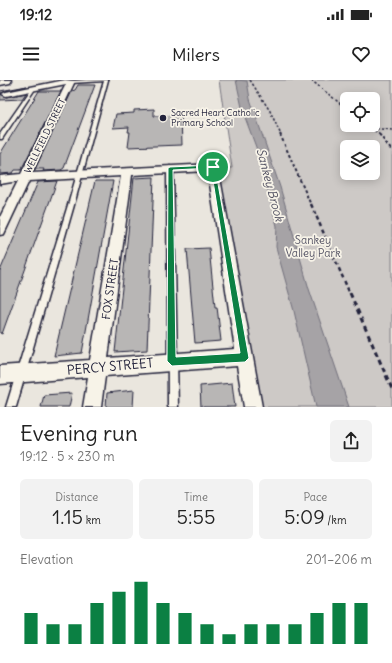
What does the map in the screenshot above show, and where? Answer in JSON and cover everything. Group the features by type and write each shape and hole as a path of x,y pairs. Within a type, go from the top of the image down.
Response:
{"highway":[{"path":"0,81 6,80"}],"street":[{"name":"WELLFIELD STREET","path":"6,94 71,82"},
{"name":"WELLFIELD STREET","path":"0,230 71,82"},
{"path":"0,180 25,177 170,168 213,167 253,407"},
{"name":"FOX STREET","path":"92,407 127,171"},
{"name":"PERCY STREET","path":"0,375 172,361 245,358"}],"lane":[{"path":"11,407 80,174 106,80 71,82"},
{"path":"0,138 32,89"},
{"path":"170,168 173,407"}],"path":[{"path":"250,80 270,111 392,389"},
{"path":"311,80 340,103"},
{"path":"380,129 392,130"},
{"path":"376,132 392,151"}],"green space":[{"name":"Sankey Valley Park","path":"219,80 392,80 392,407 262,407 218,167 232,168"}],"water":[{"name":"Sankey Brook","path":"236,80 247,81 250,99 280,187 309,289 349,407 316,407 294,311 276,247 277,226 256,147 243,112"}],"building":[{"path":"78,85 95,85 64,168 61,170 43,171 44,169 35,169 72,91 75,90"},
{"path":"27,86 1,93 6,97 26,93 22,99 0,100 0,91"},
{"path":"39,91 61,91 21,170 15,170 13,173 0,174 0,154"},
{"path":"154,109 154,116 181,115 182,145 128,147 130,132 128,132 129,127 113,128 116,114 134,113 134,110"},
{"path":"154,177 147,350 115,352 134,178"},
{"path":"57,181 2,334 0,333 0,271 38,182"},
{"path":"95,181 113,181 82,353 54,356"},
{"path":"209,248 215,307 217,307 221,341 195,343 187,249"},
{"path":"232,383 235,407 201,407 200,386"},
{"path":"134,390 133,407 106,407 107,393"},
{"path":"72,393 69,407 41,407 44,395"}],"place":[{"name":"Sacred Heart Catholic Primary School","path":"163,118"}],"route":[{"path":"213,167 245,358 172,361 170,305 170,168 213,167"}]}
